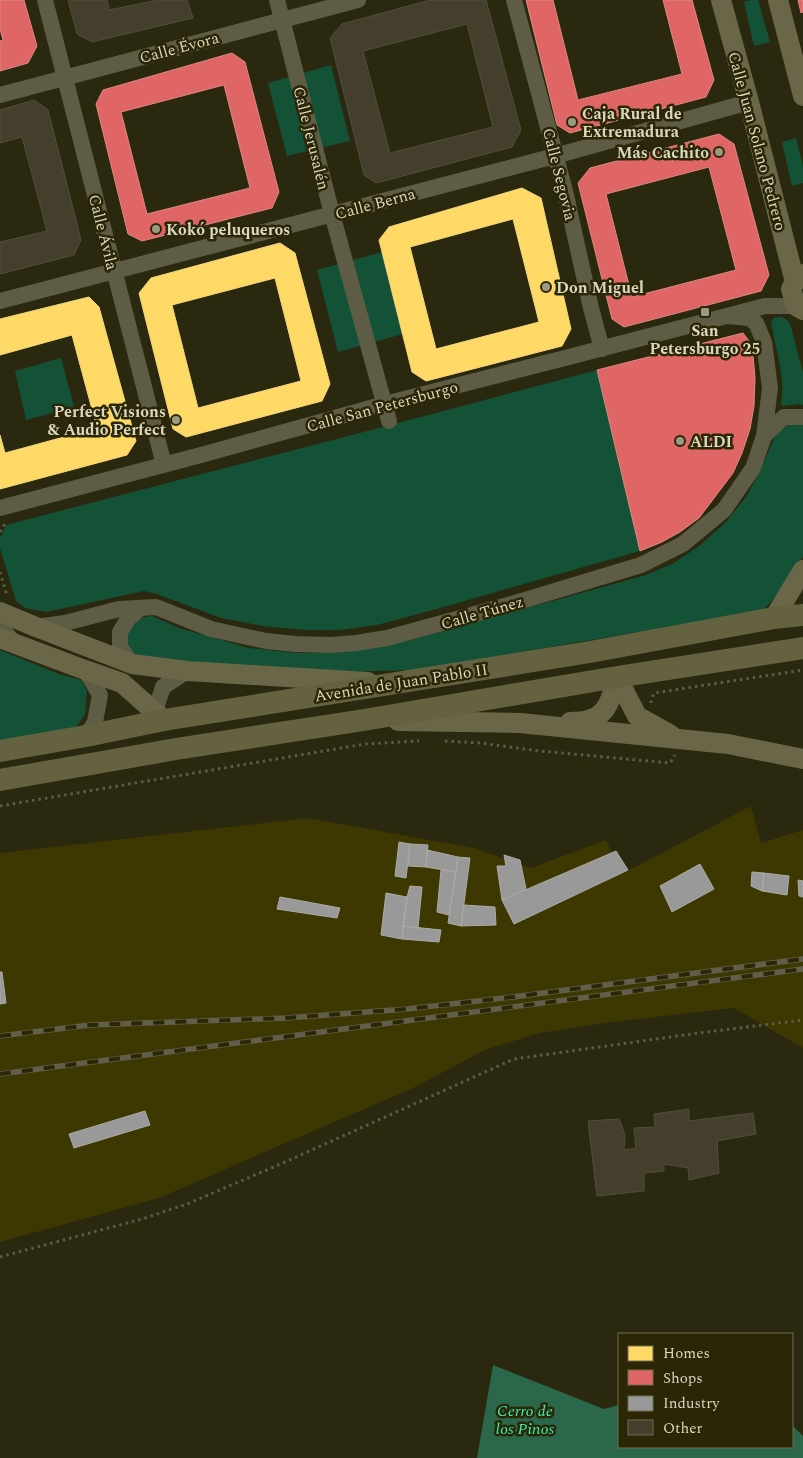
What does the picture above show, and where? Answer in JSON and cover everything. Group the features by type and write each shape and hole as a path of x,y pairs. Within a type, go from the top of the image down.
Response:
{"highway":[{"name":"Avenida de Juan Pablo II","path":"0,751 86,736 159,715 390,683 590,652 774,618 803,615"},
{"name":"Avenida de Juan Pablo II","path":"0,780 176,749 803,648"},
{"path":"590,652 617,677"},
{"path":"159,715 176,749"}],"main road":[{"name":"Calle Juan Solano Pedrero","path":"721,0 799,299"},
{"path":"778,0 802,90"},
{"path":"774,618 803,570"},
{"path":"6,607 36,627 132,664 187,671 390,683"},
{"path":"7,640 122,683 159,715"},
{"path":"364,720 520,723 591,720 605,710 612,697 617,677"},
{"path":"617,677 637,716 680,740"},
{"path":"520,723 728,744 803,759"}],"street":[{"name":"Calle Ávila","path":"45,0 164,465"},
{"name":"Calle Jerusalén","path":"277,0 332,214 390,421"},
{"name":"Calle Évora","path":"0,95 358,0"},
{"name":"Calle Segovia","path":"514,0 565,191 602,349"},
{"name":"Calle Berna","path":"0,301 555,156 749,102"},
{"name":"Calle San Petersburgo","path":"0,508 385,404 765,306 799,299"},
{"name":"Calle Túnez","path":"36,627 65,623 119,608 156,607 211,630 240,637 294,644 331,645 356,643 387,638 508,605 641,565 682,544 724,510 753,468 764,436 770,388 764,342 756,323 749,318 728,316"},
{"name":"Calle Túnez","path":"764,436 784,417 803,417"},
{"path":"132,664 120,647 120,632 128,619 141,608"},
{"path":"0,621 7,640"},
{"path":"85,670 100,695 96,722 86,736"},
{"path":"159,715 162,688 187,671"}],"path":[{"path":"0,572 7,597 6,607"},
{"path":"651,708 651,700 654,694 803,670"},
{"path":"0,806 365,744 426,740"},
{"path":"444,741 670,763 676,754 680,740"},
{"path":"0,1257 142,1219 187,1204 514,1059 803,1020"}],"shaded area":[{"path":"751,806 761,843 803,830 803,1048 734,1008 612,1022 540,1033 487,1049 413,1088 159,1198 0,1242 0,853 308,818 474,848 531,868 606,840 622,874"}],"green space":[{"path":"758,0 770,42 754,46 744,2"},
{"path":"331,65 350,141 287,156 268,83"},
{"path":"796,138 803,166 803,183 792,186 782,142"},
{"path":"382,252 403,334 338,352 317,270"},
{"path":"779,317 787,320 791,327 803,373 803,405 783,406 781,404 781,373 771,321"},
{"path":"61,358 74,407 26,420 15,371"},
{"path":"597,370 640,551 377,625 340,630 306,630 263,626 221,618 144,591 46,612 25,608 16,601 0,548 0,538 6,525"},
{"path":"791,423 803,424 803,557 774,598 761,611 408,670 343,672 144,659 132,654 128,648 126,639 128,630 138,620 152,616 179,628 249,648 298,653 353,650 411,640 646,575 674,563 699,546 725,523 746,497 776,434"},
{"path":"0,650 59,674 81,680 87,691 85,714 74,731 0,742"},
{"name":"Cerro de los Pinos","path":"493,1365 604,1409 618,1405 618,1448 793,1448 793,1426 803,1436 803,1458 477,1458"}],"building: Homes":[{"name":"Don Miguel","path":"522,188 541,198 571,329 562,346 426,381 412,372 379,240 389,227","holes":["513,219 539,322 436,349 410,247"]},
{"path":"280,243 295,253 330,384 322,401 186,437 173,429 139,293 151,278","holes":["275,278 301,381 198,408 172,305"]},
{"path":"89,297 99,307 136,441 127,455 0,489 0,435 5,453 97,428 72,335 0,355 0,319"}],"building: Shops":[{"path":"0,0 24,0 37,46 28,63 0,71 0,41 3,40 0,29"},
{"path":"526,0 553,0 578,100 682,74 663,0 692,0 714,80 706,97 570,133 557,125"},
{"path":"798,0 803,0 803,12 801,13"},
{"path":"232,53 245,62 279,192 272,208 142,241 128,234 96,104 103,90","holes":["224,85 250,188 147,214 121,112"]},
{"path":"719,134 734,144 769,275 761,291 624,327 612,319 578,183 590,168","holes":["709,167 736,270 632,297 606,194"]},
{"name":"ALDI","path":"743,333 749,341 753,355 755,378 754,406 750,429 733,473 699,518 680,532 640,551 597,370"}],"building: Industry":[{"path":"399,842 410,844 406,878 395,876"},
{"path":"410,844 428,845 426,867 408,866"},
{"path":"427,850 458,857 456,872 426,867"},
{"path":"616,851 628,870 514,924 502,900"},
{"path":"504,855 520,860 526,889 502,900 497,866 506,866"},
{"path":"458,857 470,858 461,926 448,923"},
{"path":"700,864 714,889 672,912 660,886"},
{"path":"441,870 456,872 449,915 437,912"},
{"path":"752,872 764,873 762,891 751,886"},
{"path":"764,873 789,876 787,895 762,891"},
{"path":"798,880 803,881 803,897 799,896"},
{"path":"410,886 422,887 418,928 403,926"},
{"path":"386,893 407,897 402,939 381,935"},
{"path":"280,897 340,908 337,918 277,909"},
{"path":"464,905 495,907 496,925 461,926"},
{"path":"403,926 441,930 439,942 402,939"},
{"path":"0,972 2,972 6,1003 0,1004"},
{"path":"145,1111 150,1125 74,1148 69,1134"}],"building: Other":[{"path":"68,0 107,0 109,10 158,0 187,0 193,18 92,42 77,34"},
{"path":"430,0 486,0 521,130 512,147 376,183 364,175 330,38 342,24","holes":["467,24 493,127 390,153 363,51"]},
{"path":"34,100 48,110 81,240 74,255 0,274 0,242 47,231 22,137 0,143 0,110"},
{"path":"689,1109 689,1121 753,1113 756,1134 717,1141 719,1173 689,1180 688,1168 664,1164 664,1171 644,1173 644,1191 597,1196 588,1121 619,1119 625,1135 624,1150 636,1148 634,1128 655,1127 654,1114"}],"railway":[{"path":"0,1036 90,1025 286,1018 407,1009 803,959"},
{"path":"0,1074 803,969"}],"place":[{"name":"Caja Rural de Extremadura","path":"572,122"},
{"name":"Más Cachito","path":"719,152"},
{"name":"Kokó peluqueros","path":"156,229"},
{"name":"Don Miguel","path":"546,287"},
{"name":"San Petersburgo 25","path":"705,312"},
{"name":"Perfect Visions & Audio Perfect","path":"176,420"},
{"name":"ALDI","path":"680,441"}]}
